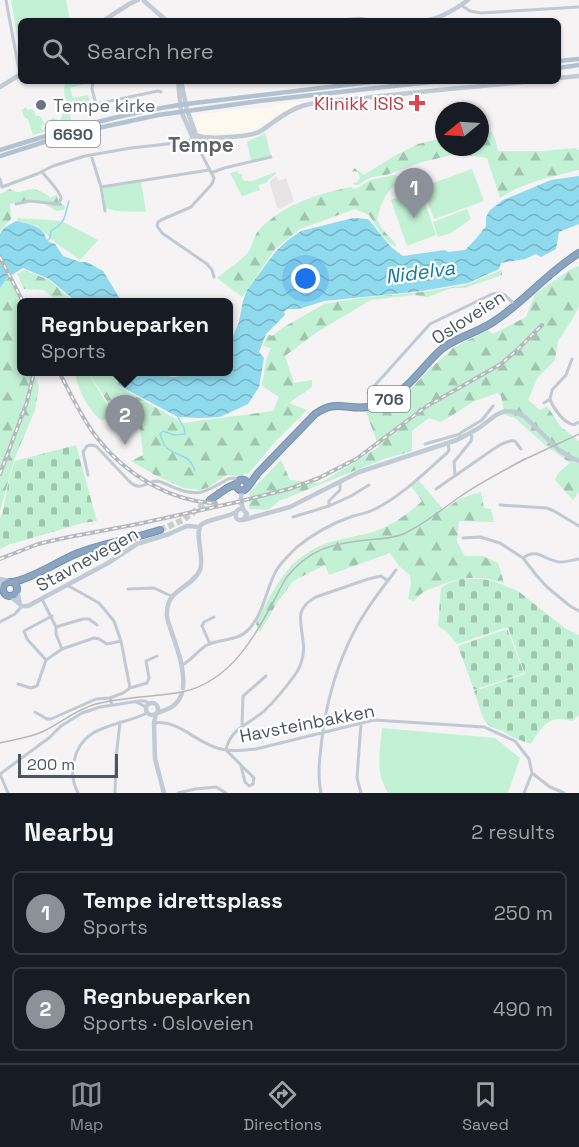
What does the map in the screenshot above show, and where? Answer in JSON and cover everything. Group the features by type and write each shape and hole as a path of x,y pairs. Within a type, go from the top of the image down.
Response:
{"highway":[{"name":"Osloveien","path":"241,485 258,473 320,411 337,405 368,407 385,402 409,384 445,346 493,322 579,253"},
{"path":"210,500 224,490 241,485"},
{"path":"35,574 14,595 3,592 4,584 35,574 89,549 160,530"},
{"path":"11,582 16,585 17,590"}],"main road":[{"path":"561,61 579,59"},
{"path":"561,68 579,65"},
{"name":"6690","path":"0,150 91,124 183,104 353,84"},
{"name":"6690","path":"0,156 84,131 158,115 404,84"}],"street":[{"path":"6,0 18,65"},
{"path":"108,18 129,4 143,0 164,18"},
{"path":"435,18 468,0"},
{"path":"461,5 470,11 480,13 579,7"},
{"path":"0,87 18,76"},
{"path":"561,78 579,76"},
{"path":"93,84 96,104"},
{"path":"180,84 184,111 197,138"},
{"path":"0,179 2,187 52,166 91,155 185,142 197,138 255,134 294,109 309,105 504,84"},
{"path":"78,109 161,92"},
{"path":"193,129 194,117 200,109"},
{"path":"184,111 214,178 212,184 191,207 161,220 157,226 162,233 207,264 214,277"},
{"path":"91,155 101,187 105,211"},
{"path":"101,187 210,172 271,157"},
{"path":"16,204 30,201 51,204 60,202 59,194 42,172"},
{"path":"368,393 419,333 433,321 494,293 506,295 515,305"},
{"path":"572,359 569,370 552,390 550,399 555,409 569,423 579,422"},
{"path":"544,403 550,399"},
{"path":"222,518 240,519 290,507 365,470 448,443 479,423 493,406"},
{"path":"425,444 470,433 502,412 509,411 516,412 529,420 559,450 579,461"},
{"path":"454,475 454,462 471,441 470,433"},
{"path":"436,489 505,442 515,441 520,449"},
{"path":"182,665 189,662 210,644 237,638 249,629 276,571 295,549 328,527 356,515 373,511 393,498 447,453 448,443"},
{"path":"88,475 83,452 87,446 91,445 98,448 130,482 137,486 159,481 181,490 200,494 228,479 234,479 241,485"},
{"path":"329,506 329,501 340,490 339,482"},
{"name":"Osloveien","path":"240,519 235,516 241,511 241,485"},
{"path":"294,517 329,506 369,485"},
{"path":"500,505 546,508 579,526"},
{"path":"241,511 263,514"},
{"path":"240,519 246,517 241,511"},
{"name":"Stavnevegen","path":"3,592 21,605 28,606 108,563 137,544 187,526 200,527 204,523 241,511"},
{"path":"78,793 72,767 78,749 91,734 109,725 168,710 180,699 184,676 166,615 167,605 171,596 194,579 200,571 202,563 200,527"},
{"path":"462,538 480,537 500,543 523,558 547,587 579,611"},
{"path":"523,558 536,553 552,561 579,559"},
{"path":"321,793 318,767 326,713 348,644 370,606 396,570"},
{"path":"226,750 229,740 242,725 262,713 277,698 298,670 304,651 300,616 307,603 316,597 378,576 388,581"},
{"path":"0,579 11,582"},
{"path":"68,585 92,598 104,608 116,626 130,688"},
{"path":"128,589 154,588 171,596"},
{"name":"Stavnevegen","path":"0,622 17,612 21,605 17,590"},
{"path":"42,599 52,616 62,648"},
{"path":"46,660 27,639 24,631 52,616"},
{"path":"210,644 202,626 204,622 214,617"},
{"path":"56,627 83,619 89,619 97,625"},
{"path":"18,684 31,688 37,686 46,660 62,648 94,638 106,644 121,641"},
{"path":"35,711 51,719 96,699 110,698 147,683 149,678 146,661 157,656"},
{"path":"242,725 243,696 266,676"},
{"path":"110,698 112,705"},
{"path":"8,793 0,774 74,717 90,710 142,701 164,708 173,706"},
{"path":"134,702 141,704 151,713"},
{"path":"150,704 154,723 155,759 164,793"},
{"path":"151,713 157,706"},
{"name":"Havsteinbakken","path":"154,723 168,723 207,744 238,751 256,749 374,720 484,727 515,741 527,756 532,773"},
{"path":"115,793 120,722"},
{"path":"361,793 357,778 362,723"},
{"name":"Havsteinbakken","path":"226,750 254,778 251,786 245,782 241,766"},
{"path":"524,793 532,773 550,787 564,793"},
{"path":"178,793 216,787 226,793"}],"shaded area":[{"path":"299,102 300,105 277,113 248,132 201,135 196,125 196,119 201,114 272,108 273,105"},
{"path":"276,176 279,181 286,178 294,201 280,209 277,207 270,184"}],"green space":[{"path":"11,0 66,0 69,18 18,18 17,36"},
{"path":"65,84 84,84 70,88 73,98 88,95 90,101 93,102 73,109 70,115 72,122 33,135 28,119 24,117 22,110 26,107 27,110 34,110 36,116 40,116 45,124 41,126 42,130 45,126 47,129 46,123 53,118 60,121 63,114 61,100 65,99"},
{"path":"489,131 495,139 498,151 576,148 579,150 579,170 528,184 500,198 487,158 472,156 489,156"},
{"path":"265,133 271,156 251,161 247,142"},
{"path":"435,140 435,156 448,156 422,162 386,175 371,177 354,185 353,183 360,178 358,172 352,171 355,168 364,175 418,144"},
{"path":"472,169 484,201 434,219 422,187"},
{"path":"237,171 242,174 244,181 253,181 275,172 276,174 266,183 258,185 260,190 242,196 230,173"},
{"path":"394,175 403,177 387,194 377,219 396,247 389,243 369,215 355,209 300,229 275,249 242,297 217,278 247,254 259,230 279,213 302,201 326,193 351,187 358,188 370,180"},
{"path":"141,182 146,212 116,211 106,208 103,188"},
{"path":"10,189 19,192 36,190 51,198 57,194 58,201 65,206 64,210 56,211 34,200 10,204 11,219 0,231 0,194"},
{"path":"420,189 436,235 407,246 391,200"},
{"path":"467,209 471,219 451,233 438,237 433,222"},
{"path":"17,218 61,221 98,240 80,260 37,226 18,221"},
{"path":"579,266 579,306 558,341 555,360 538,377 528,400 540,410 547,406 561,427 579,441 579,492 573,500 555,480 559,472 570,463 515,418 505,415 501,396 497,393 475,401 441,422 429,418 412,431 412,451 384,459 279,501 268,510 249,509 250,492 281,460 290,480 320,483 379,447 366,412 388,405 407,393 453,348 488,330 493,334 526,317 535,294"},
{"path":"24,270 49,280 70,298 53,298 44,290 24,289 17,274"},
{"path":"502,270 502,275 465,288 452,288 427,297 414,295 371,300 317,332 285,356 294,383 312,380 312,387 289,403 307,410 276,441 249,473 240,476 227,475 207,488 199,490 183,488 131,461 143,455 140,429 131,423 117,425 110,423 107,401 91,376 113,376 120,387 183,423 273,411 279,397 262,386 266,360 271,348 263,346 268,334 272,336 324,304 465,285"},
{"path":"9,277 18,298 17,376 35,376 39,386 35,410 14,460 0,511 0,286"},
{"path":"76,376 90,376 109,408 109,417 102,421 98,418 79,388"},
{"path":"76,445 97,521 83,523 0,549 0,518 15,461"},
{"path":"419,481 444,510 461,498 481,492 484,508 491,509 494,522 459,521 457,542 465,556 483,556 498,563 504,583 479,578 463,579 428,590 414,601 408,599 410,575 399,566 390,553 329,575 325,565 293,581 260,632 256,624 261,613 279,582 294,563 303,555 322,545 376,531 400,518 422,501 411,486"},
{"path":"461,579 493,581 518,591 566,629 579,635 579,715 572,721 552,720 543,727 531,744 490,727 483,718 474,691 525,674 508,627 457,644 446,631 438,626 441,588"},
{"path":"507,629 524,673 474,690 458,646"},
{"path":"382,728 495,738 520,758 508,793 388,793 380,770"}],"water":[{"name":"Nidelva","path":"579,176 579,224 559,232 556,249 541,257 536,254 525,259 501,263 499,269 468,283 422,291 324,301 299,309 287,309 284,312 285,315 266,334 259,352 264,358 259,387 248,404 220,417 178,417 120,386 114,376 233,376 233,336 247,290 276,251 301,231 353,218 368,219 391,247 403,256 445,250 448,252 465,250 486,226 486,217 490,210 503,200 551,180"},
{"path":"16,221 40,229 47,241 55,244 63,256 87,262 103,271 120,298 72,298 49,279 23,268 7,278 0,288 0,234 4,228"}],"waterway":[{"path":"47,241 51,231 64,219 69,201"},
{"path":"178,417 185,434 174,435 163,431 160,434 166,447 187,458 195,471"}],"tunnel":[{"path":"160,530 183,520 210,500"}],"tram line":[{"path":"517,463 579,434"},
{"path":"0,743 39,733 82,709 96,704 182,692 202,686 233,663 246,647 286,578 303,560 331,546 403,534 476,486 525,459"}],"railway":[{"path":"0,257 21,298"},
{"path":"0,559 38,544 233,503 289,489 319,478 356,459 427,406 501,364 542,325"},
{"path":"0,474 27,402 33,376"},
{"path":"61,376 92,431 122,464 150,484 166,492 216,503"}],"place":[{"name":"Klinikk ISIS","path":"417,103"},
{"name":"Tempe kirke","path":"41,105"},
{"name":"Tempe idrettsplass","path":"414,218"},
{"name":"Regnbueparken","path":"125,445"}],"district":[{"name":"Tempe","path":"201,144"}]}
